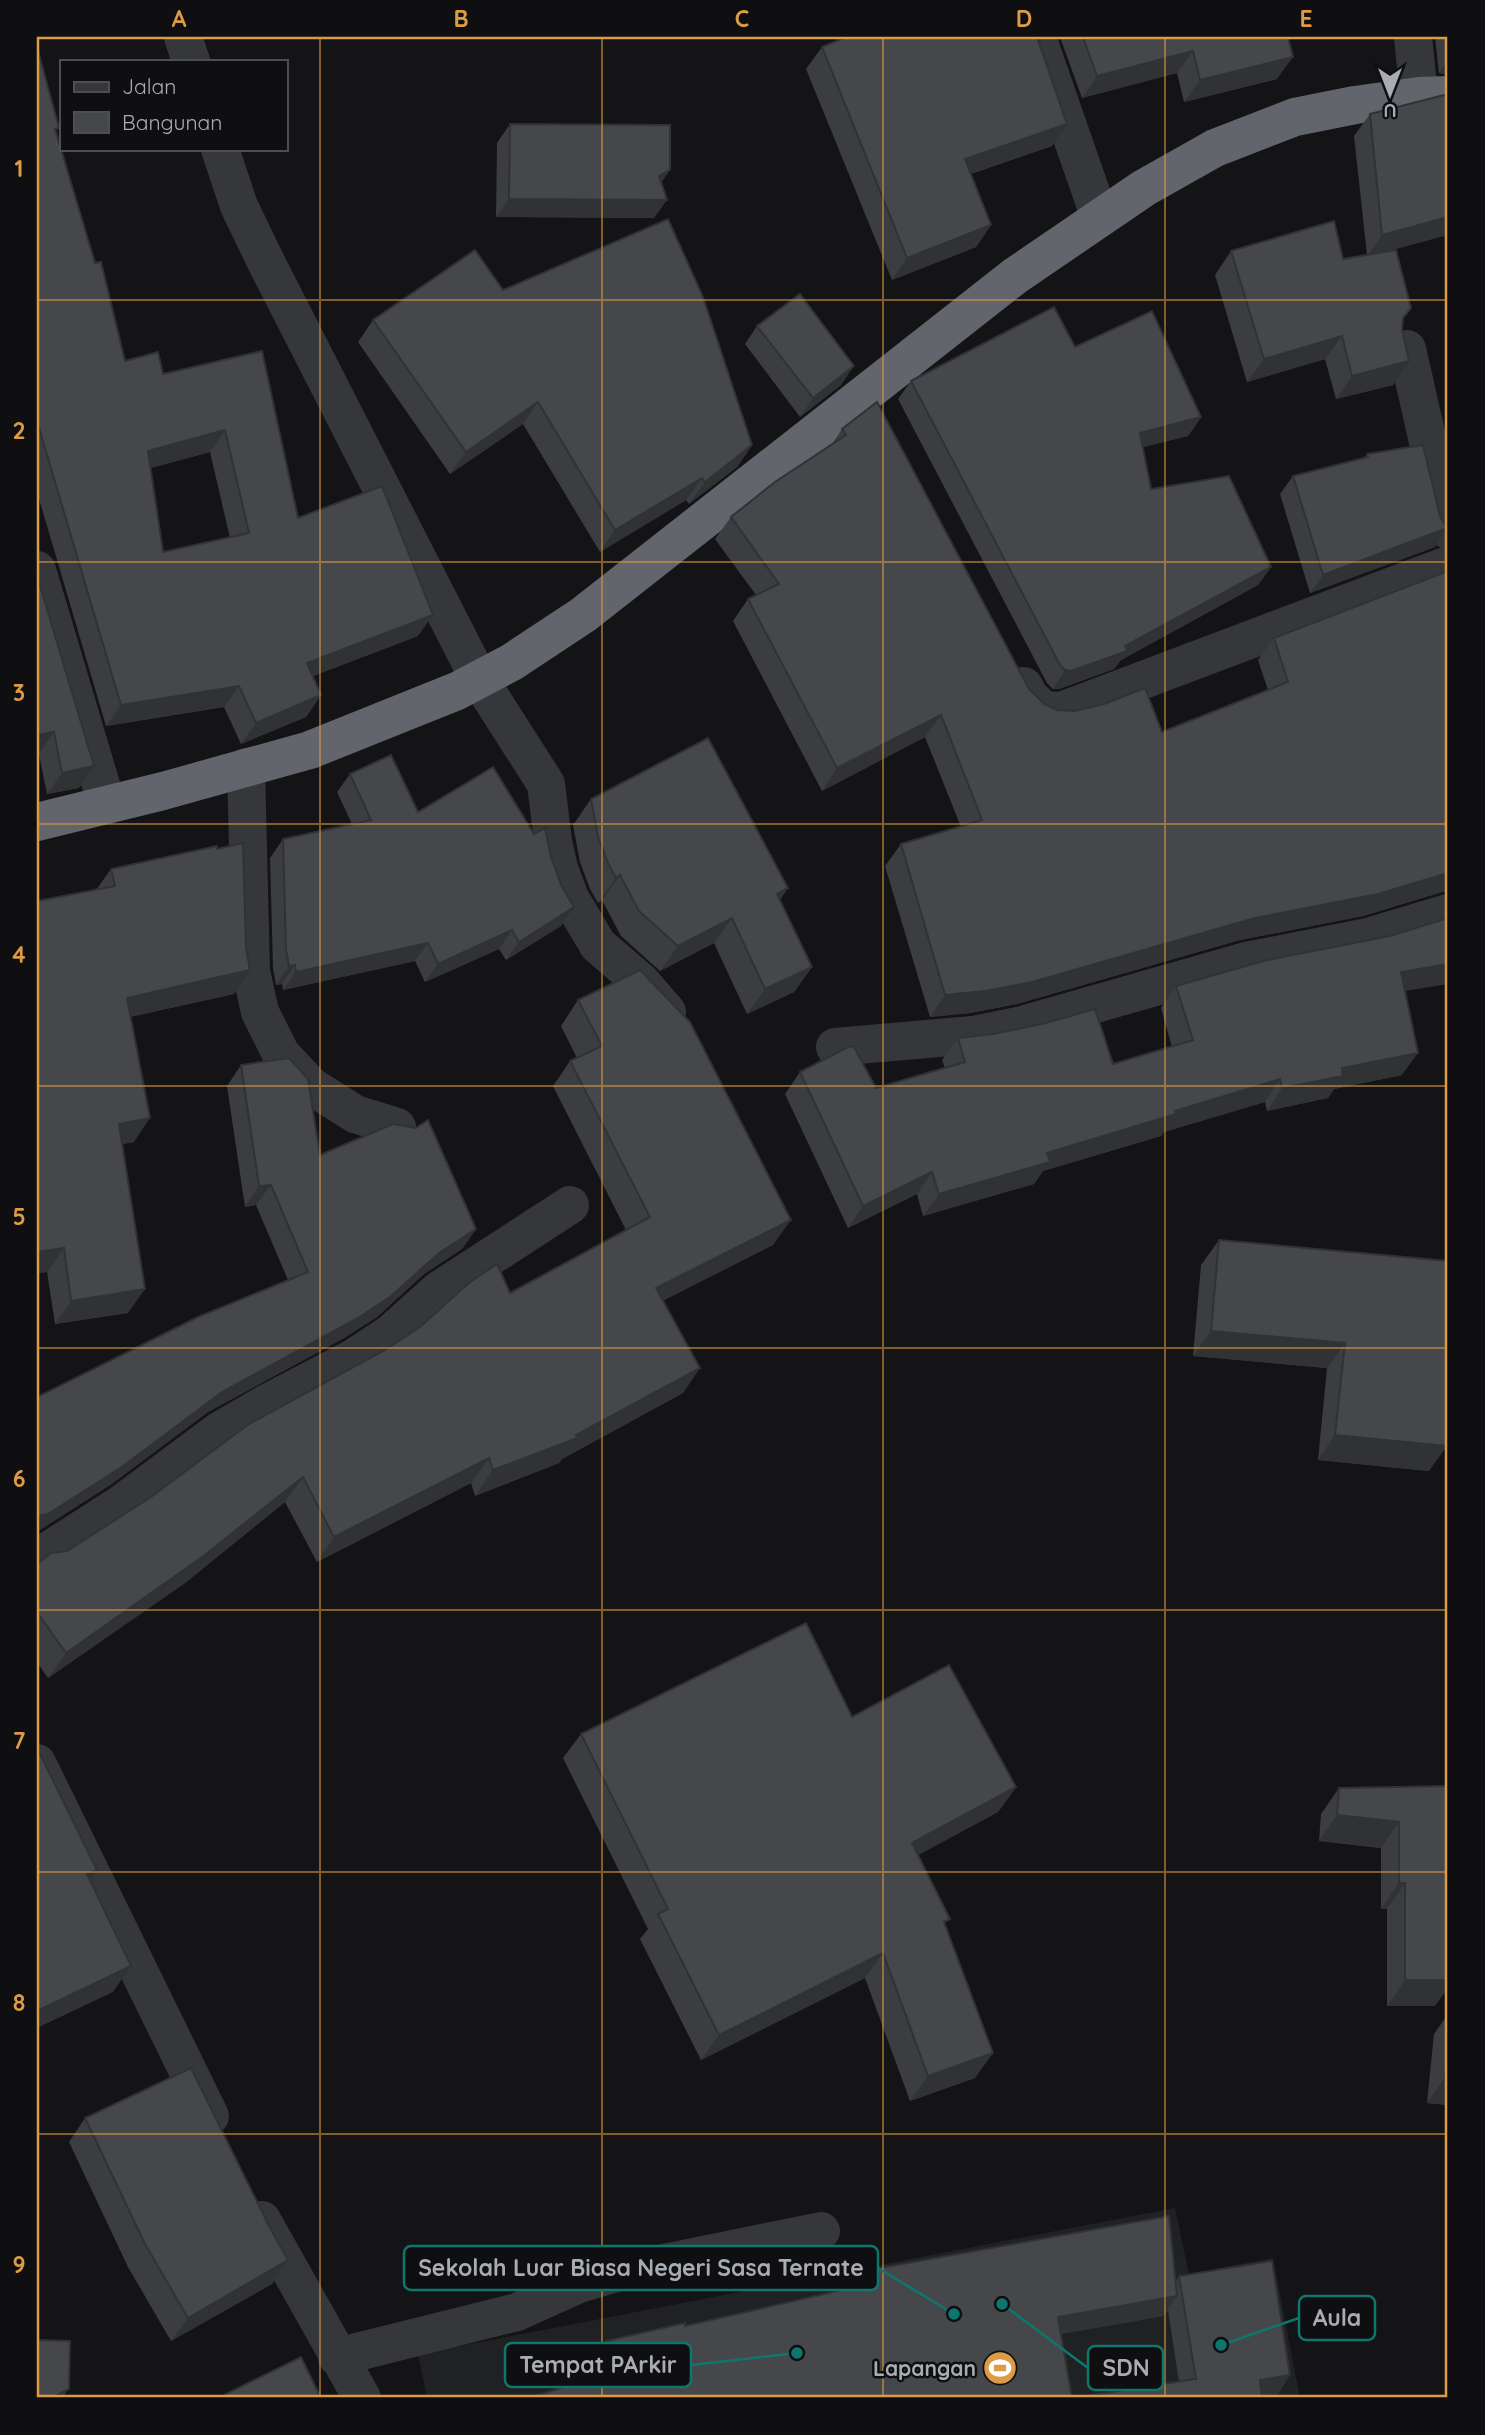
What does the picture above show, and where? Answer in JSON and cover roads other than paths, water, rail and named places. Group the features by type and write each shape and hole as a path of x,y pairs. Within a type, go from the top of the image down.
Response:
{"highway":[{"path":"37,822 310,750 457,691 512,662 583,615 876,404 1016,276 1144,188 1215,148 1295,117 1434,96"}],"street":[{"path":"183,37 191,60"},
{"path":"1037,37 1100,218"},
{"path":"1413,37 1434,96"},
{"path":"220,150 239,206 264,260 479,679 546,784 552,841 570,898 598,945 641,982 683,1029"},
{"path":"1407,349 1448,530"},
{"path":"37,570 107,805"},
{"path":"1010,660 1029,696 1043,710 1061,711 1303,619 1446,576"},
{"path":"246,767 251,971 260,1012 281,1054 311,1086 355,1114 397,1128"},
{"path":"835,1047 973,1035 1022,1025 1246,961 1368,937 1448,913"},
{"path":"37,1558 121,1504 219,1431 355,1357 390,1334 447,1284 570,1205"},
{"path":"37,1763 225,2146"},
{"path":"249,2193 273,2242 362,2398"},
{"path":"337,2357 517,2312 579,2284 619,2272 821,2231"}],"place":[{"name":"SDN","path":"1002,2304"},
{"name":"Sekolah Luar Biasa Negeri Sasa Ternate","path":"954,2314"},
{"name":"Aula","path":"1221,2345"},
{"name":"Tempat PArkir","path":"797,2353"},
{"name":"Lapangan","path":"1000,2368"}]}
